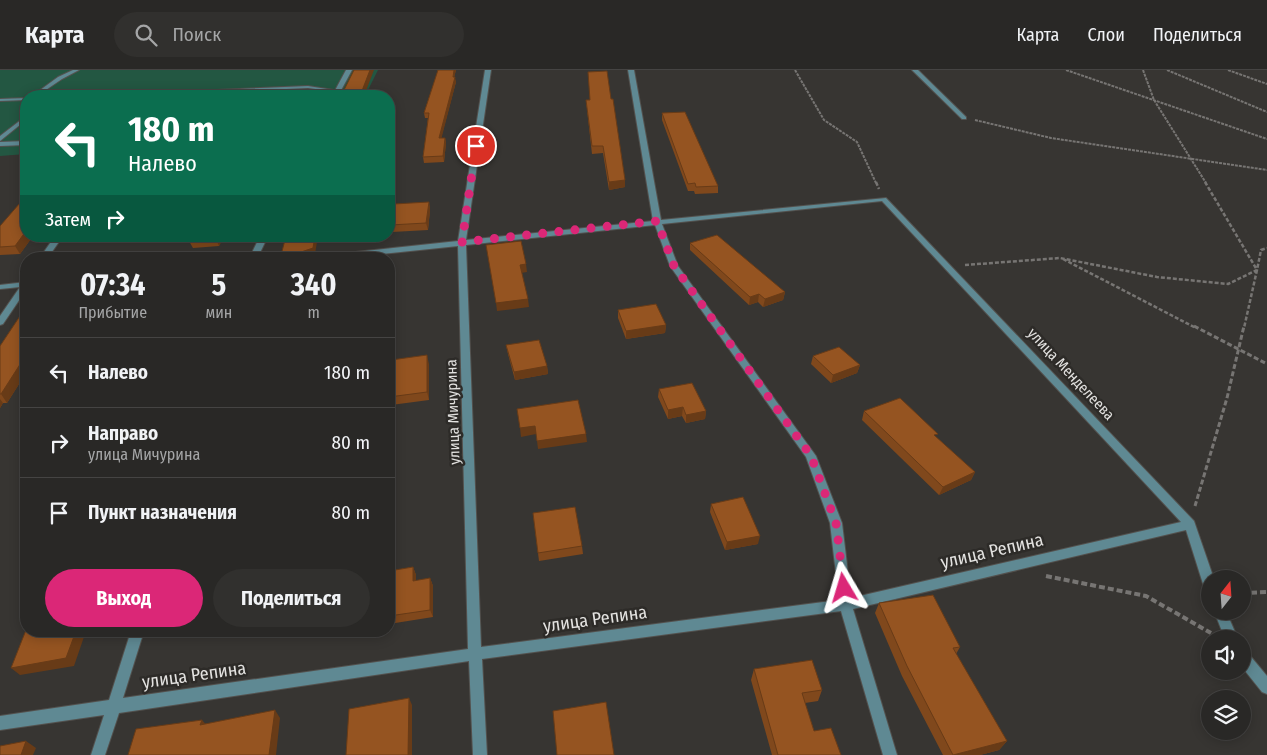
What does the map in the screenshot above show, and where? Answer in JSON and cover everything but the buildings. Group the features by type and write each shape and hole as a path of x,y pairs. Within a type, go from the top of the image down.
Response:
{"street":[{"path":"338,90 349,70"},
{"name":"улица Мичурина","path":"480,755 462,242 488,70"},
{"path":"631,70 657,221 674,266 811,456 836,523 846,605 890,755"},
{"path":"915,70 964,118"},
{"path":"372,252 884,199"},
{"name":"улица Менделеева","path":"884,199 1190,524 1205,570"},
{"path":"0,287 20,285"},
{"path":"0,322 20,293"},
{"name":"улица Репина","path":"0,723 475,654 846,605 1190,524"},
{"path":"98,755 136,637"},
{"path":"1251,668 1267,688"}],"lane":[{"path":"43,90 60,78 77,70"},
{"path":"240,90 308,87 322,90"},
{"path":"0,100 20,99"},
{"path":"0,139 20,123"},
{"path":"0,144 20,143"}],"path":[{"path":"795,70 824,120 857,142 884,199"},
{"path":"1066,70 1267,139"},
{"path":"1143,70 1154,100 1192,159 1257,270"},
{"path":"1167,70 1267,112"},
{"path":"1228,70 1267,84"},
{"path":"964,118 1051,138 1267,170"},
{"path":"1190,524 1227,398 1261,250 1267,248"},
{"path":"947,266 1060,258 1157,277 1228,284 1257,270"},
{"path":"1060,258 1267,364"},
{"path":"1043,575 1146,596 1205,630"},
{"path":"1251,593 1267,592"}],"green space":[{"path":"0,70 378,70 368,90 20,90 20,154 0,156"}],"route":[{"path":"476,146 462,242 657,221 674,266 811,456 836,523 844,588"}]}
